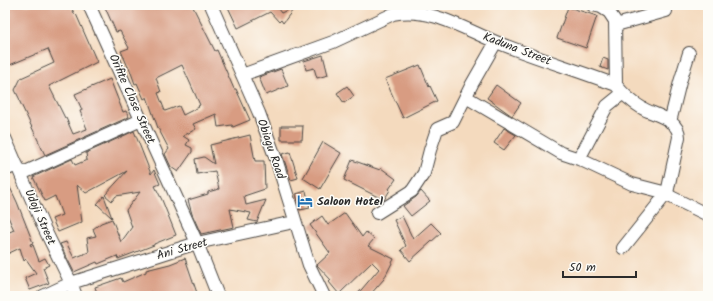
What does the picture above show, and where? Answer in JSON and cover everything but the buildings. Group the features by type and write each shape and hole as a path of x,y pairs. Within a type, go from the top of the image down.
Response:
{"street":[{"name":"Orifite Close Street","path":"89,5 196,243 218,296"},
{"name":"Obiagu Road","path":"211,5 259,113 309,265 324,296"},
{"path":"580,159 607,106 620,89 615,21 609,12 601,7 592,5"},
{"path":"616,25 666,11"},
{"name":"Kaduna Street","path":"242,75 333,42 393,14 403,12 416,13 439,18 496,42 620,89 642,108 670,122"},
{"path":"376,213 412,191 424,173 430,150 438,129 453,122 496,42"},
{"path":"623,248 667,193 679,137 679,132 670,122 689,53"},
{"path":"466,97 561,153 580,159 632,184 667,193 671,197 708,215"},
{"path":"5,170 19,169 141,120"},
{"name":"Udoji Street","path":"5,138 44,228 72,283 76,296"},
{"name":"Ani Street","path":"43,296 72,283 196,243 294,222"}],"place":[{"name":"Saloon Hotel","path":"305,201"}]}
